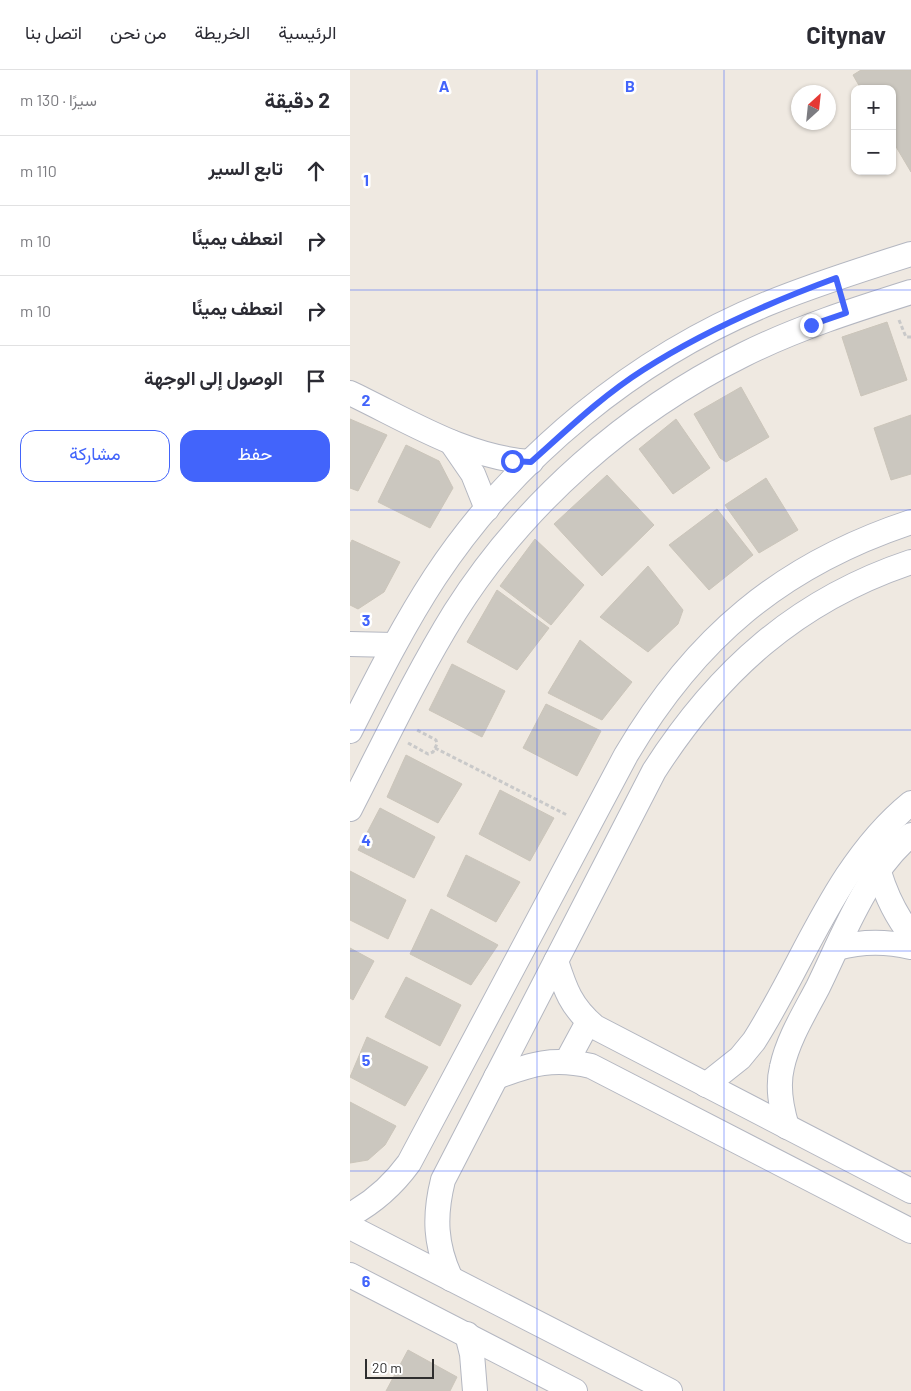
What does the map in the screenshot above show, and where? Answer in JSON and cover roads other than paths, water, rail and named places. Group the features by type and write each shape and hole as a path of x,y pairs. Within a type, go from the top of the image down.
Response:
{"street":[{"path":"352,715 436,575 487,509 531,462 584,414 642,371 704,334 768,303 836,278 911,254"},
{"path":"836,278 846,313"},
{"path":"350,809 428,659 456,611 506,544 562,482 603,446 648,412 694,382 743,355 793,332 911,292"},
{"path":"350,392 451,442 512,461 531,462"},
{"path":"451,442 473,474 487,509"},
{"path":"350,1215 374,1201 388,1188 408,1163 588,826 646,721 669,689 720,631 775,586 864,539 911,522"},
{"path":"452,1279 443,1261 437,1227 438,1200 443,1180 654,771 700,705 750,652 784,626 842,590 911,562"},
{"path":"350,644 394,645"},
{"path":"706,1085 740,1058 761,1029 855,861 892,818 911,803"},
{"path":"787,1126 782,1113 780,1083 781,1068 789,1044 856,910 879,872 901,842 911,835"},
{"path":"879,872 895,912 911,935"},
{"path":"837,948 855,943 877,942 911,947"},
{"path":"556,961 565,990 582,1017 608,1035 911,1191"},
{"path":"567,1061 588,1022"},
{"path":"761,1029 789,1044"},
{"path":"496,1077 538,1063 567,1061 591,1066 911,1231"},
{"path":"408,1163 443,1180"},
{"path":"350,1226 670,1391"},
{"path":"350,1275 467,1334 573,1391"},
{"path":"467,1334 473,1360 475,1391"}]}
